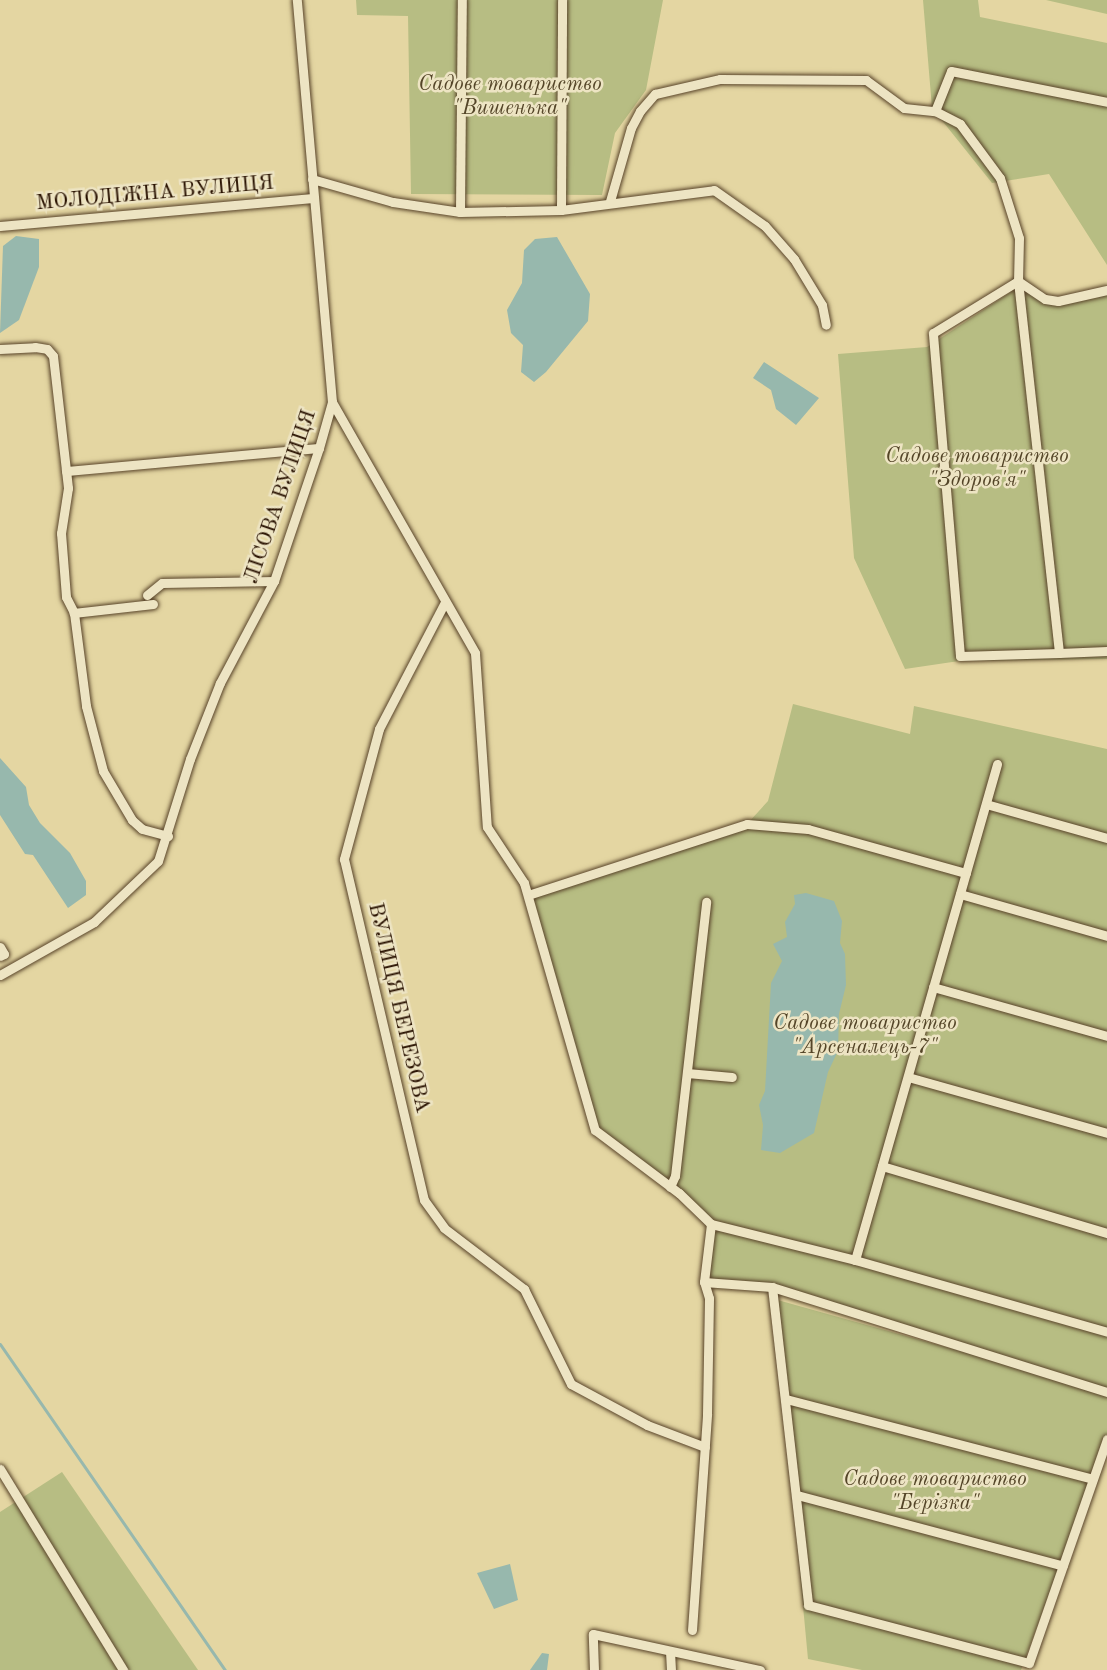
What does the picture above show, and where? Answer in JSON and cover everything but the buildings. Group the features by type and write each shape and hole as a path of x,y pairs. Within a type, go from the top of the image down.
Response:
{"street":[{"name":"ЛІСОВА ВУЛИЦЯ","path":"0,975 93,922 158,861 168,836 190,759 220,683 274,581 319,448 332,402 297,0"},
{"path":"460,212 462,0"},
{"path":"561,210 562,0"},
{"path":"935,111 951,71 1107,102"},
{"path":"610,201 631,128 655,94 720,79 866,80 904,108 935,111 960,124 1000,178 1019,238 1018,281 1059,652"},
{"path":"312,179 393,202 460,212 561,210 700,189 725,195 765,226 794,259 822,305 826,325"},
{"name":"МОЛОДІЖНА ВУЛИЦЯ","path":"0,226 313,198"},
{"path":"1018,281 1045,299 1058,301 1107,290"},
{"path":"1018,281 933,333 960,656 1107,651"},
{"path":"0,349 35,347 47,349 52,356 68,488 61,532 66,597 74,613 86,706 103,771 132,820 142,829 168,836"},
{"path":"332,402 475,654 487,827 524,883 595,1130 670,1187 711,1224 855,1260 1107,1332"},
{"path":"66,471 319,448"},
{"path":"147,595 162,583 274,581"},
{"name":"ВУЛИЦЯ БЕРЕЗОВА","path":"446,602 379,729 344,860 424,1200 444,1228 524,1289 571,1384 647,1425 705,1447"},
{"path":"74,613 153,604"},
{"path":"855,1260 997,764"},
{"path":"986,804 1107,838"},
{"path":"528,895 747,824 808,829 966,873"},
{"path":"960,894 1107,936"},
{"path":"670,1187 675,1176 706,902"},
{"path":"933,987 1107,1036"},
{"path":"687,1073 732,1077"},
{"path":"908,1077 1107,1132"},
{"path":"882,1166 1107,1233"},
{"path":"692,1630 705,1447 709,1298 704,1282 711,1224"},
{"path":"704,1282 772,1287 1107,1392"},
{"path":"772,1287 808,1605 1029,1663 1107,1439"},
{"path":"786,1399 1093,1479"},
{"path":"0,1469 123,1670"},
{"path":"797,1495 1063,1566"},
{"path":"594,1670 593,1634 760,1670"},
{"path":"670,1651 671,1670"}],"green space":[{"name":"Садове товариство \"Вишенька\"","path":"356,0 663,0 646,90 615,133 602,195 411,194 408,16 357,15"},
{"path":"923,0 978,0 980,17 1107,43 1107,265 1049,174 992,183 932,108"},
{"path":"1046,0 1107,0 1107,14"},
{"name":"Садове товариство \"Здоров'я\"","path":"1023,284 1055,305 1107,294 1107,659 959,661 905,669 854,558 838,354 927,347"},
{"name":"Садове товариство \"Арсеналець-7\"","path":"793,704 910,734 914,706 1107,749 1107,1388 772,1287 704,1282 711,1224 595,1130 528,895 747,824 768,801"},
{"name":"Садове товариство \"Берізка\"","path":"774,1299 1107,1392 1107,1437 1021,1670 862,1670 808,1659"},
{"path":"62,1472 198,1670 0,1670 0,1512"}],"water":[{"path":"16,236 39,239 39,267 19,320 0,333 3,246"},
{"path":"557,237 590,294 588,321 546,372 534,382 521,372 523,345 511,333 507,310 522,283 524,250 535,239"},
{"path":"764,362 819,398 796,425 776,409 771,390 753,378"},
{"path":"0,758 26,787 29,805 40,823 70,853 86,881 86,895 68,908 33,855 25,854 0,815"},
{"path":"806,893 834,901 842,921 840,943 845,954 846,985 839,1014 838,1051 828,1072 814,1133 780,1153 761,1150 763,1125 759,1105 765,1091 771,983 782,961 773,944 787,937 785,922 795,904 794,895"},
{"path":"510,1564 518,1600 494,1609 477,1573"},
{"path":"542,1653 549,1654 547,1670 530,1670"}],"waterway":[{"path":"0,1344 225,1670"}]}
